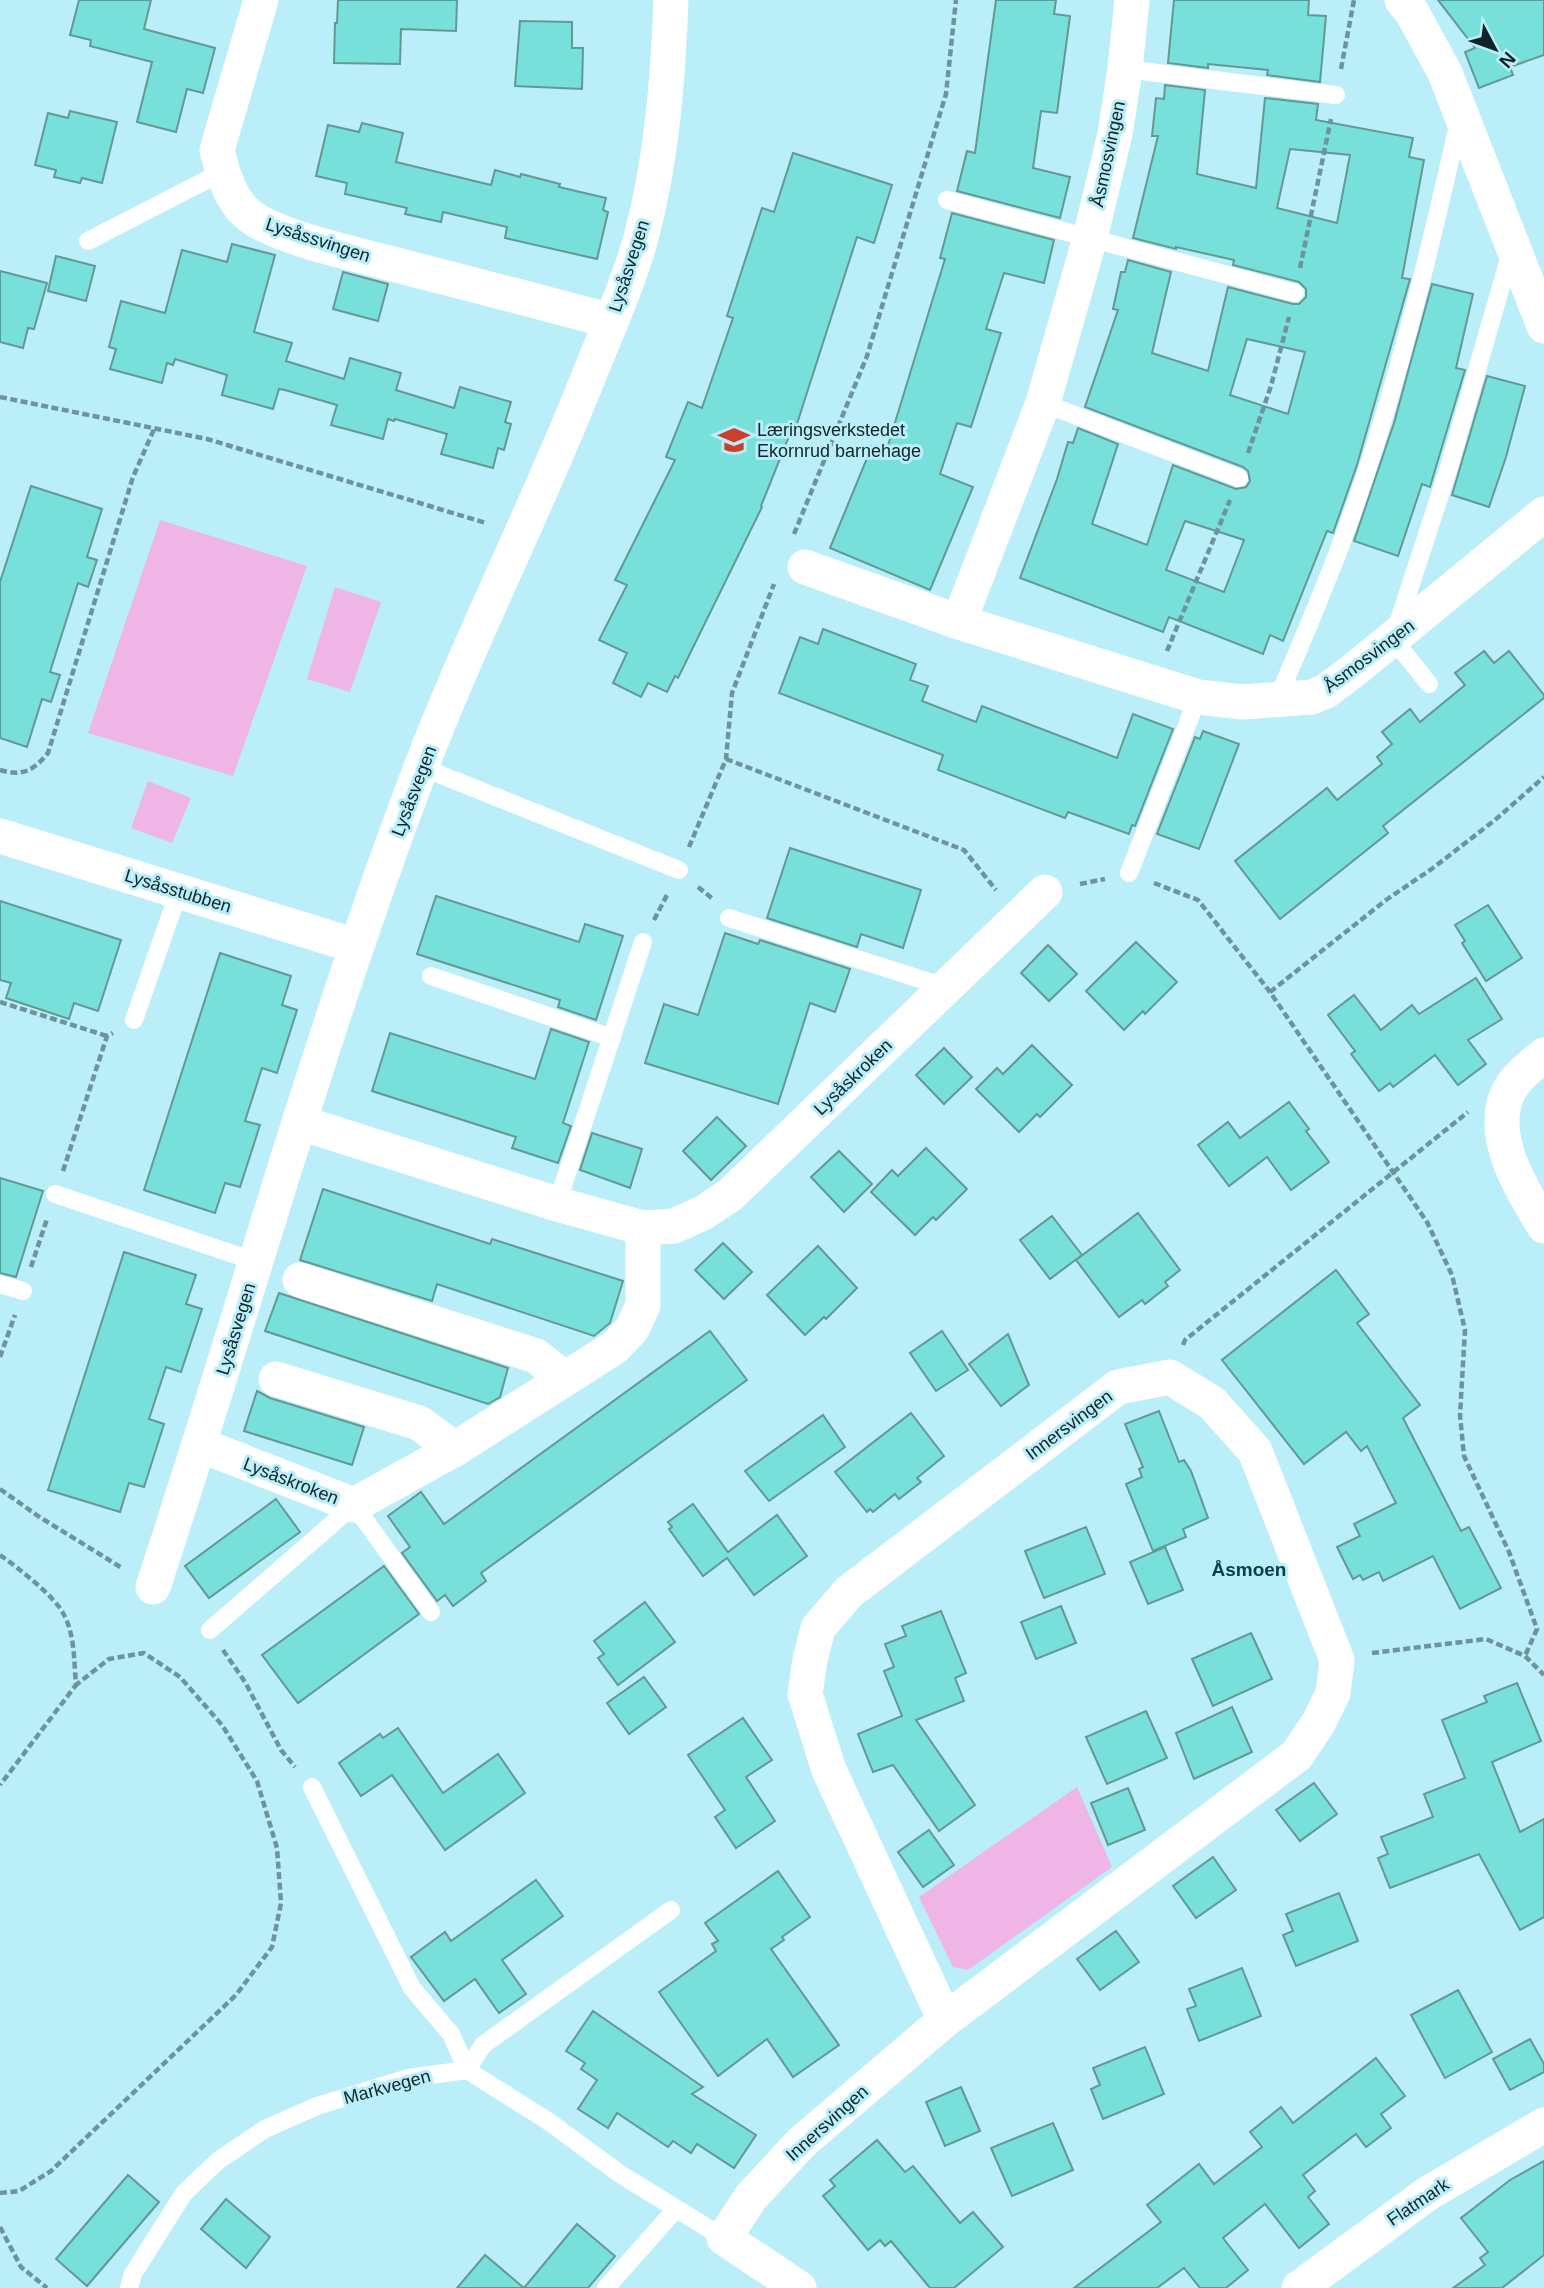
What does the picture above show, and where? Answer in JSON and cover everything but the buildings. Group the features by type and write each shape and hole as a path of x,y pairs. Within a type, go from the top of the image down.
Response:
{"street":[{"name":"Lysåssvingen","path":"261,0 218,150 222,172 232,196 253,218 328,247 611,321"},
{"name":"Lysåsvegen","path":"153,1587 356,946 421,768 569,428 642,234 660,138 669,53 671,0"},
{"name":"Åsmosvingen","path":"959,622 1043,403 1090,238 1115,134 1132,0"},
{"path":"1402,0 1413,14 1445,73 1544,326"},
{"name":"Åsmosvingen","path":"797,556 959,622 1198,697 1243,702 1312,697 1326,691 1544,514"},
{"name":"Lysåsstubben","path":"0,836 356,946"},
{"name":"Lysåskroken","path":"301,1123 557,1204 643,1228 674,1226 704,1213 730,1195 1045,892"},
{"path":"1544,1055 1522,1074 1507,1095 1502,1125 1506,1149 1521,1187 1544,1226"},
{"name":"Lysåskroken","path":"200,1445 354,1505 455,1450 615,1347 632,1329 643,1305 643,1228"},
{"path":"300,1280 536,1356 564,1378"},
{"name":"Innersvingen","path":"724,2238 751,2197 801,2143 945,2020 1297,1755 1319,1722 1334,1693 1337,1660 1255,1451 1212,1403 1170,1377 1118,1387 849,1592 818,1628 805,1694 829,1770 945,2020"},
{"path":"276,1379 419,1423 455,1450"},
{"name":"Flatmark","path":"1298,2288 1427,2194 1544,2125"},
{"path":"724,2238 799,2288"}],"lane":[{"path":"1125,69 1336,95"},
{"path":"1277,700 1331,570 1383,416 1430,247 1461,114"},
{"path":"88,241 222,172"},
{"path":"947,200 1295,293"},
{"path":"1429,684 1393,639 1449,467 1513,246"},
{"path":"1043,403 1239,478"},
{"path":"1129,873 1198,697"},
{"path":"421,768 679,870"},
{"path":"134,1020 179,891"},
{"path":"729,918 945,987"},
{"path":"557,1204 643,942"},
{"path":"431,976 612,1038"},
{"path":"55,1194 257,1262"},
{"path":"0,1284 23,1291"},
{"path":"210,1630 354,1505 431,1612"},
{"path":"312,1787 412,1988 451,2034 467,2070 548,2121 620,2174 724,2238"},
{"path":"467,2070 483,2045 671,1910"},
{"name":"Markvegen","path":"129,2288 133,2274 184,2193 219,2160 265,2129 317,2106 408,2078 467,2070"},
{"path":"606,2288 676,2209"}],"path":[{"path":"797,556 871,344 946,94 956,0"},
{"path":"1154,684 1239,478 1271,386 1295,293 1354,0"},
{"path":"0,397 207,439 522,534"},
{"path":"0,770 10,773 35,769 48,753 133,477 155,427"},
{"path":"643,942 679,870 726,759 732,693 775,583"},
{"path":"726,759 964,850 1017,918"},
{"path":"1270,992 1495,820 1544,777"},
{"path":"679,870 719,904 729,918"},
{"path":"1045,892 1129,873 1198,900 1270,992 1427,1223 1451,1275 1465,1330 1460,1415 1464,1456 1509,1552 1537,1629 1525,1656"},
{"path":"0,1002 107,1036"},
{"path":"1170,1377 1185,1340 1464,1115 1484,1102 1507,1095"},
{"path":"0,1489 38,1516 153,1587"},
{"path":"0,1555 25,1573 64,1614 73,1650 76,1685"},
{"path":"210,1630 245,1682 281,1750 312,1787"},
{"path":"1337,1660 1390,1649 1486,1639 1525,1656 1544,1675"},
{"path":"0,1785 76,1685 109,1659 144,1653 180,1676 222,1725 257,1781 276,1848 281,1903 272,1947 236,1995 51,2171 19,2191 0,2193"},
{"path":"0,2227 21,2267 47,2288"}],"shaded area":[{"path":"160,520 307,566 233,776 88,733"},
{"path":"335,587 381,602 350,692 307,679"},
{"path":"148,781 191,798 172,843 131,828"},
{"path":"1077,1787 1112,1867 968,1970 953,1967 919,1897"}],"place":[{"name":"Læringsverkstedet Ekornrud barnehage","path":"734,440"}],"district":[{"name":"Åsmoen","path":"1249,1569"}]}
